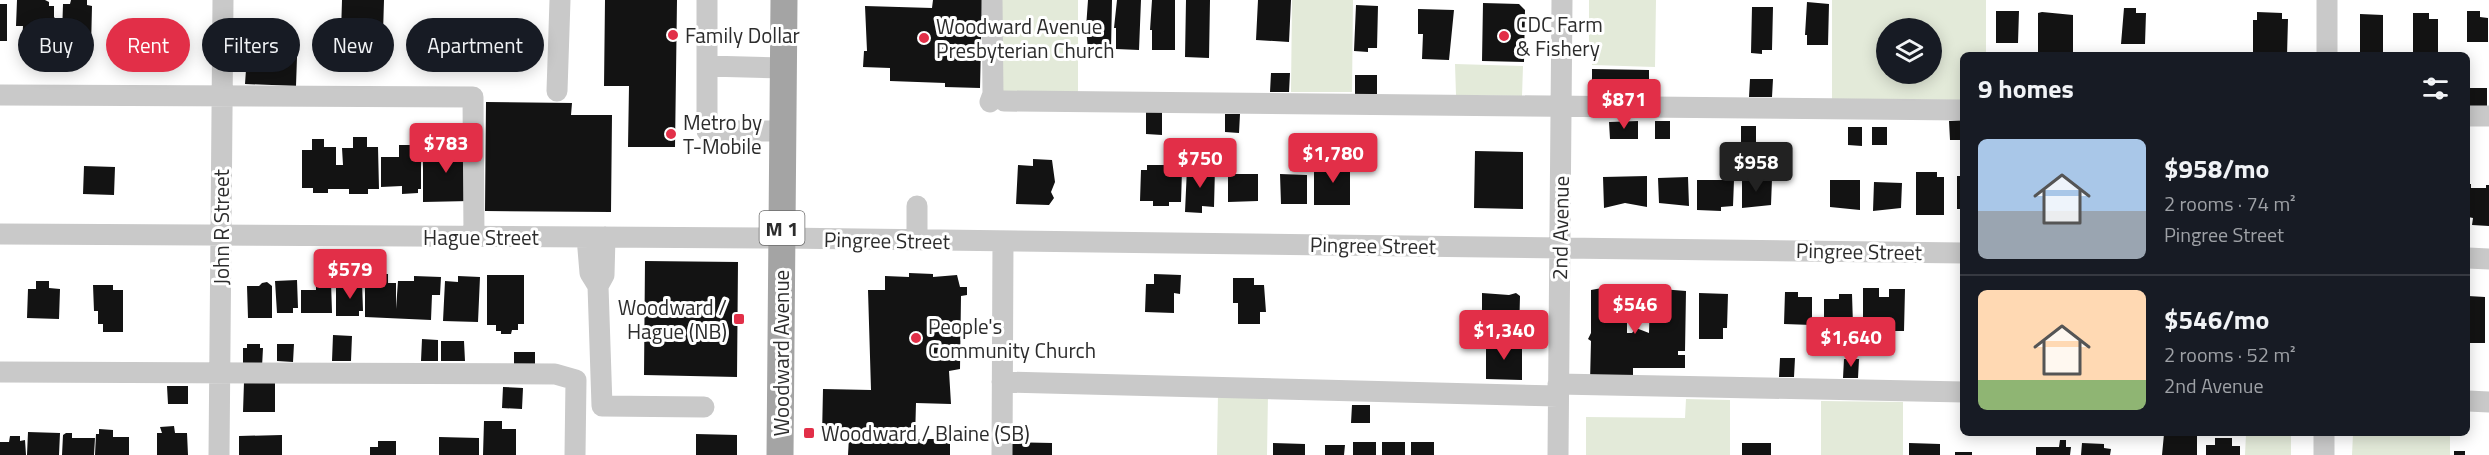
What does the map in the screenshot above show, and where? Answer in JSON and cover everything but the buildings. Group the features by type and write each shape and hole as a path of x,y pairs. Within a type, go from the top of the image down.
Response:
{"main road":[{"name":"Woodward Avenue","path":"780,455 784,0"}],"street":[{"name":"John R Street","path":"219,455 223,0"},
{"path":"557,91 560,0"},
{"path":"707,0 707,131 783,131"},
{"path":"992,0 993,94 997,101 1960,110"},
{"name":"2nd Avenue","path":"1558,455 1562,0"},
{"path":"2327,0 2327,52"},
{"path":"707,66 784,68"},
{"path":"0,95 473,97 474,237"},
{"path":"2470,116 2489,116"},
{"path":"917,240 918,206"},
{"name":"Hague Street","path":"0,234 782,238"},
{"path":"596,237 604,275 598,285 602,406 704,407"},
{"name":"Pingree Street","path":"782,238 1960,253"},
{"path":"1002,455 1003,241"},
{"path":"2470,258 2489,258"},
{"path":"0,372 555,374 576,380 575,455"},
{"path":"1002,382 1558,390 1960,392"},
{"path":"2470,401 2489,402"},
{"path":"2324,436 2324,455"}],"green space":[{"path":"1001,0 1078,0 1078,94 1000,94"},
{"path":"1292,0 1353,0 1352,92 1291,92"},
{"path":"1589,0 1656,0 1655,67 1592,65 1593,49 1589,48"},
{"path":"1832,0 1986,0 1986,52 1960,52 1960,100 1832,99"},
{"path":"1455,64 1523,66 1522,96 1456,95"},
{"path":"1218,393 1268,394 1267,455 1217,455"},
{"path":"1686,399 1730,400 1730,455 1586,455 1586,417 1685,418"},
{"path":"1821,401 1903,402 1903,455 1821,455"},
{"path":"2246,436 2291,436 2291,455 2245,455"},
{"path":"2353,436 2450,436 2450,455 2352,455"}],"place":[{"name":"Family Dollar","path":"673,35"},
{"name":"CDC Farm & Fishery","path":"1504,36"},
{"name":"Woodward Avenue Presbyterian Church","path":"924,38"},
{"name":"Metro by T-Mobile","path":"671,134"},
{"name":"Woodward / Hague (NB)","path":"739,319"},
{"name":"People's Community Church","path":"916,338"},
{"name":"Woodward / Blaine (SB)","path":"809,433"}]}
